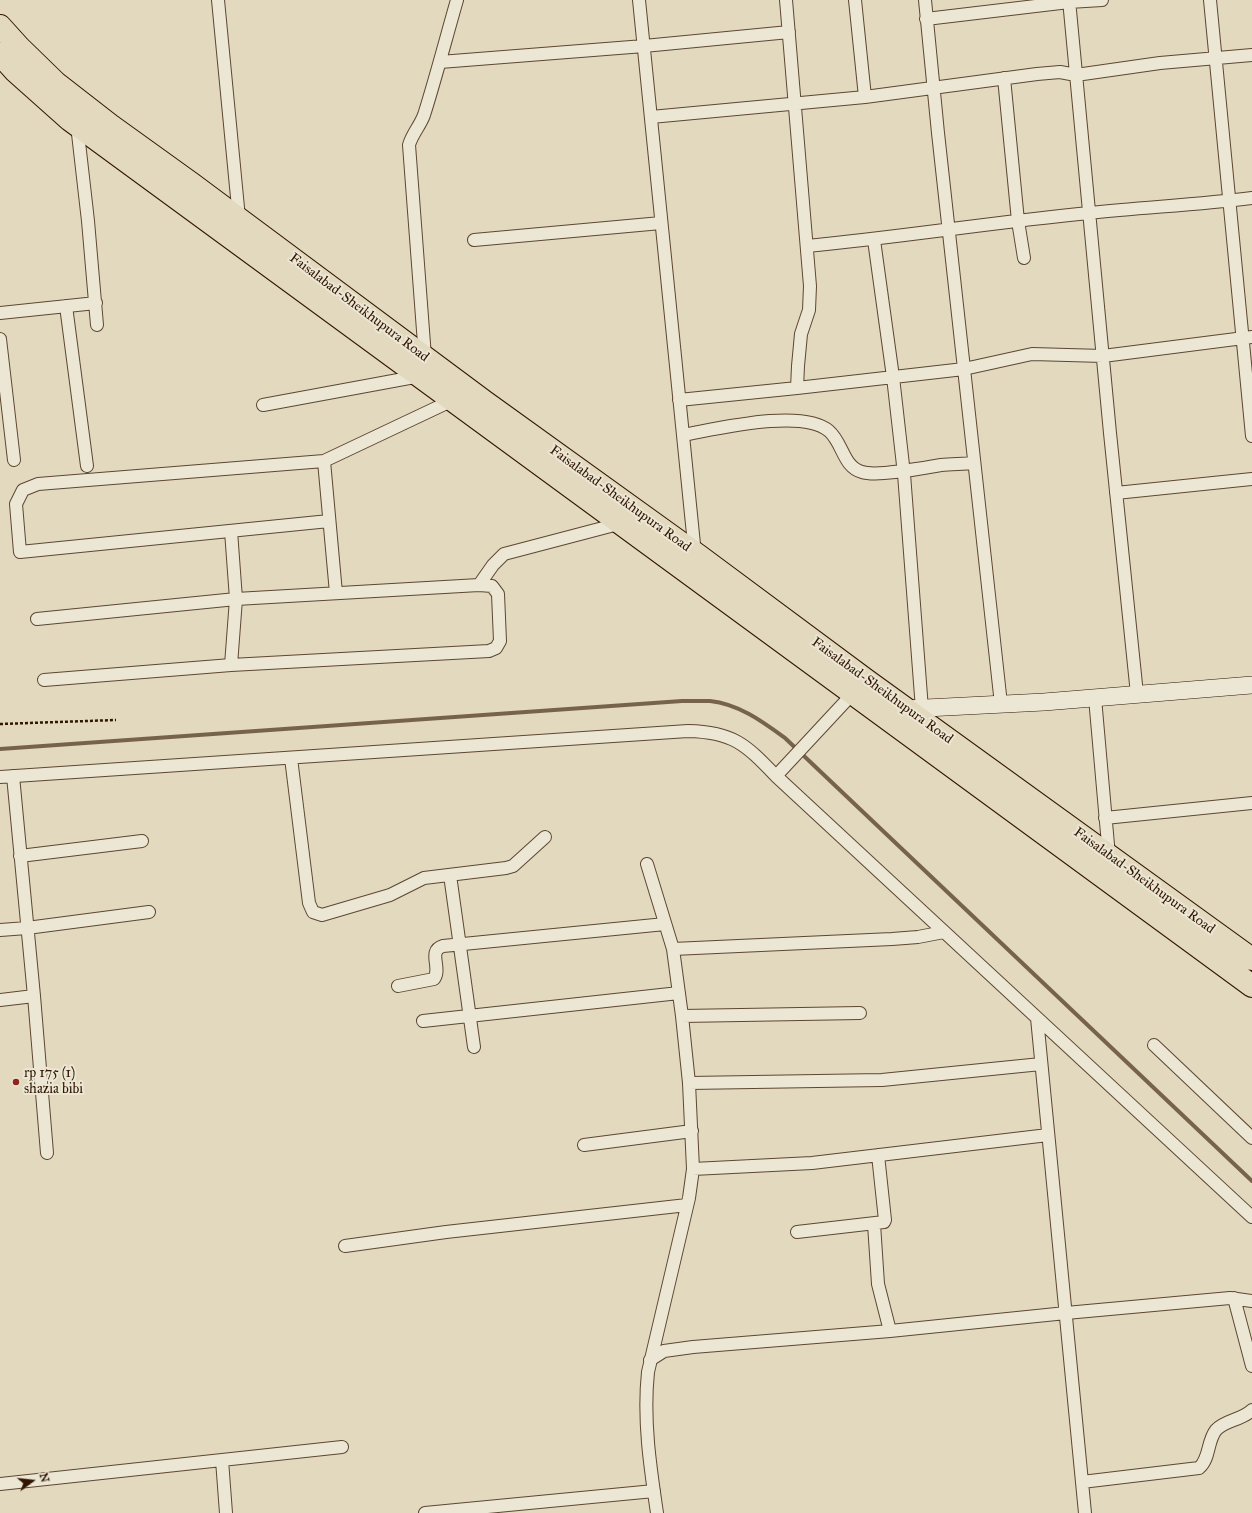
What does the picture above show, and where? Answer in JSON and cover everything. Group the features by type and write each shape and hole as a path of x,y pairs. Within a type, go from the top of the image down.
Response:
{"highway":[{"name":"Faisalabad-Sheikhupura Road","path":"0,26 19,47 56,82 110,126 239,218 423,367 453,400 622,523 859,687 914,709 1109,856 1252,959"},
{"name":"Faisalabad-Sheikhupura Road","path":"0,54 20,76 77,125 423,367 695,554 859,687 1252,986"}],"street":[{"path":"218,0 239,218"},
{"path":"263,405 423,367 410,145 412,136 421,124 457,0"},
{"path":"639,0 695,554"},
{"path":"786,0 811,297 809,310 801,334 797,388"},
{"path":"855,0 865,97"},
{"path":"925,0 948,229 1001,704"},
{"path":"926,18 1069,1 1102,0"},
{"path":"1210,0 1229,201 1247,337 1252,436"},
{"path":"1069,1 1116,493 1137,694"},
{"path":"440,62 644,46 789,32"},
{"path":"651,117 865,97 1060,72 1076,75 1160,63 1252,55"},
{"path":"1004,78 1018,221 1024,258"},
{"path":"77,125 97,325"},
{"path":"807,246 874,240 948,229 1090,213 1252,198"},
{"path":"474,240 661,223"},
{"path":"874,240 893,377 903,470 914,709 1095,698 1252,685"},
{"path":"0,313 96,303"},
{"path":"66,306 87,466"},
{"path":"680,400 964,369 1032,354 1103,356 1247,337"},
{"path":"0,339 14,460"},
{"path":"329,521 20,552 16,504 22,490 38,484 324,462 453,400"},
{"path":"683,435 783,420 809,422 824,427 834,435 850,465 854,469 866,473 974,463"},
{"path":"324,462 336,593"},
{"path":"1116,493 1252,479"},
{"path":"479,585 493,564 504,554 622,523"},
{"path":"231,531 236,599 231,665"},
{"path":"37,619 236,599 479,585 492,586 498,594 500,641 496,648 489,651 231,665 44,680"},
{"path":"776,776 859,687"},
{"path":"1095,698 1109,856"},
{"path":"0,777 672,732 706,732 733,738 742,744 1252,1217"},
{"path":"291,758 309,903 313,912 322,914 390,895 424,878 513,866 545,837"},
{"path":"13,776 26,928 34,996 47,1154"},
{"path":"1106,818 1252,803"},
{"path":"20,856 142,840"},
{"path":"647,864 673,949 689,1083 694,1169 687,1205 650,1360 646,1388 647,1422 657,1513"},
{"path":"450,875 459,944 471,1016 474,1047"},
{"path":"0,930 149,912"},
{"path":"398,986 434,979 437,975 435,957 436,950 443,946 665,924"},
{"path":"673,949 892,939 944,932"},
{"path":"423,1021 679,993"},
{"path":"0,1000 34,996"},
{"path":"682,1016 860,1013"},
{"path":"1037,1018 1085,1513"},
{"path":"1154,1045 1252,1138"},
{"path":"689,1083 882,1080 1042,1064"},
{"path":"584,1145 692,1131"},
{"path":"694,1169 812,1163 1048,1135"},
{"path":"797,1232 882,1223 885,1220 878,1155"},
{"path":"344,1246 446,1232 687,1205"},
{"path":"874,1224 878,1284 890,1331"},
{"path":"1234,1298 1252,1366"},
{"path":"650,1360 664,1351 672,1349 890,1331 1066,1312 1234,1298 1252,1301"},
{"path":"1082,1482 1199,1468 1205,1461 1213,1435 1217,1430 1222,1425 1244,1416 1252,1410"},
{"path":"0,1484 342,1447"},
{"path":"222,1460 226,1513"},
{"path":"425,1513 654,1491"}],"path":[{"path":"0,724 116,720"}],"waterway":[{"path":"0,749 682,701 710,701 731,706 750,715 785,738 1252,1181"}],"place":[{"name":"rp 175 (1) shazia bibi","path":"16,1082"}]}
